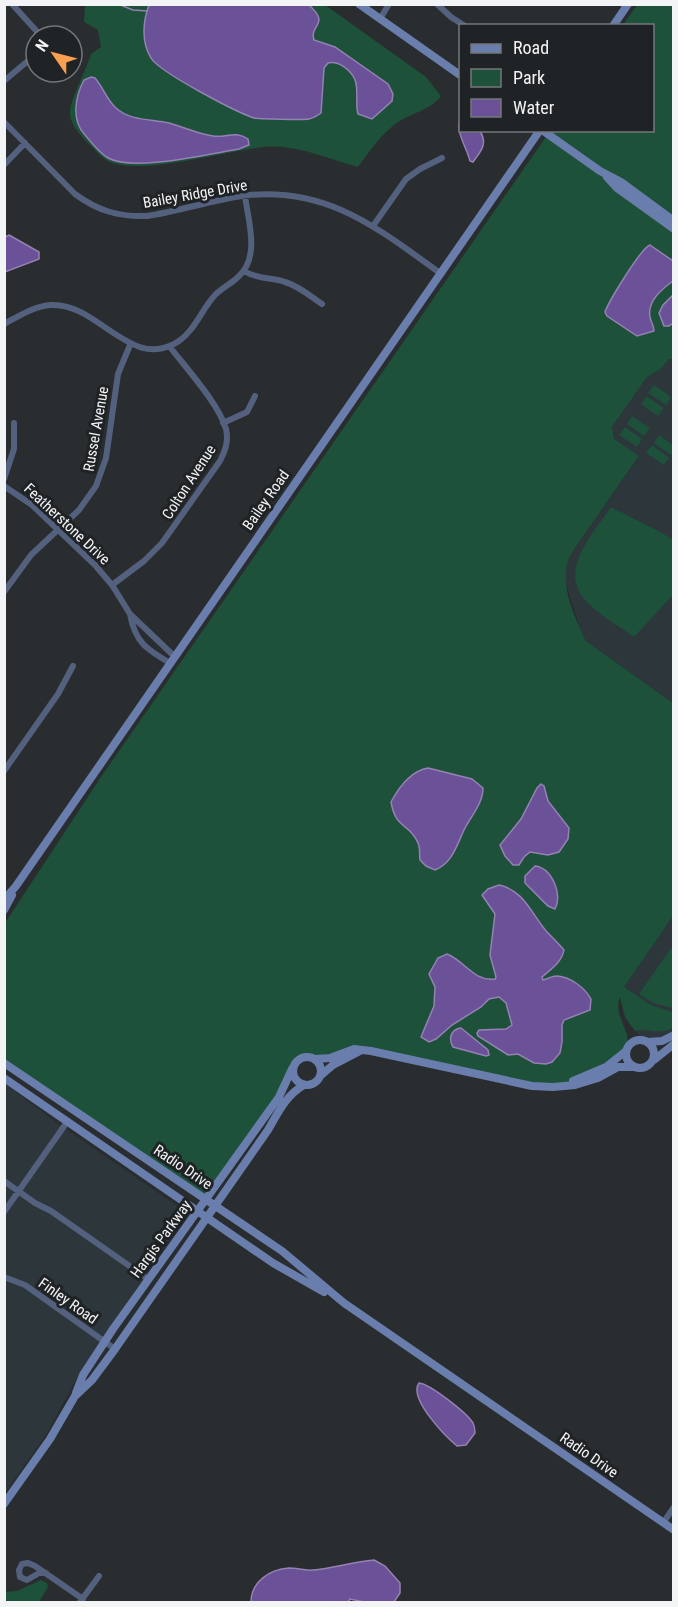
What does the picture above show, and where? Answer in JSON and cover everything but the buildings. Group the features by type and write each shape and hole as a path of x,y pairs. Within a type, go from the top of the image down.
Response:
{"main road":[{"path":"359,4 459,74"},
{"path":"614,24 628,4"},
{"name":"Bailey Road","path":"4,900 16,886 540,132"},
{"path":"544,132 600,171 621,182 674,221"},
{"path":"600,171 617,188 674,229"},
{"name":"Bailey Road","path":"4,910 16,886"},
{"path":"562,1086 606,1067 635,1041 662,1041 674,1035"},
{"path":"648,1042 654,1049 653,1060"},
{"path":"360,1051 337,1062 313,1083 304,1085 294,1078 292,1069 300,1058 327,1059 354,1049 378,1052 532,1086 562,1086 586,1082 618,1067 643,1068 674,1044"},
{"path":"626,1051 627,1060 634,1067"},
{"path":"315,1059 321,1069 320,1077"},
{"name":"Radio Drive","path":"4,1063 282,1251 341,1300 674,1530"},
{"name":"Hargis Parkway","path":"4,1504 50,1439 75,1396 83,1375 148,1279 283,1092 292,1069"},
{"name":"Radio Drive","path":"4,1078 273,1263 341,1300"},
{"name":"Hargis Parkway","path":"75,1396 92,1380 116,1349 268,1130 288,1097 304,1085"}],"street":[{"path":"12,4 30,24"},
{"path":"380,19 389,4"},
{"path":"437,4 462,24"},
{"path":"4,81 24,64"},
{"name":"Bailey Ridge Drive","path":"4,122 75,194 108,213 132,217 147,216 245,196 276,194 308,198 347,211 373,226 440,273"},
{"path":"4,165 25,142"},
{"path":"373,226 406,179 442,158"},
{"path":"4,324 49,305 68,306 85,314 130,345 148,350 170,347 190,332 216,294 244,271 251,250 245,196"},
{"path":"244,271 256,278 293,285 322,304"},
{"name":"Russel Avenue","path":"4,592 31,555 85,504 100,478 106,458 115,386 130,345"},
{"name":"Colton Avenue","path":"112,585 144,561 162,543 220,461 226,447 227,439 223,423 215,408 170,347"},
{"path":"223,423 247,412 255,396"},
{"path":"4,479 14,449 14,423"},
{"name":"Featherstone Drive","path":"4,486 32,505 95,565 112,585 130,614 172,660"},
{"name":"Featherstone Drive","path":"130,614 133,629 142,644 172,660"},
{"path":"4,771 58,694 73,666"},
{"path":"4,1212 68,1122"},
{"path":"4,1182 51,1211 148,1279"},
{"name":"Finley Road","path":"4,1277 25,1285 116,1349"},
{"path":"663,1522 674,1507"},
{"path":"45,1573 82,1601 99,1576"}],"shaded area":[{"path":"669,359 673,359 673,703 586,641 565,581 571,554 639,457 614,439 612,427 647,377 662,368"},
{"path":"673,916 673,1035 648,1042 643,1040 628,1022 620,995"},
{"path":"5,1084 57,1123 182,1209 185,1218 110,1327 74,1383 47,1433 5,1493"}],"green space":[{"path":"85,5 325,5 426,77 441,96 425,109 394,125 358,167 300,150 276,147 248,149 160,165 120,165 106,160 98,153 78,132 70,117 72,101 79,84 84,84 84,71 91,54 101,47 98,30 84,22"},
{"path":"637,5 673,5 673,359 669,359 662,368 647,377 612,427 614,439 639,456 571,554 567,565 566,587 586,641 673,703 673,916 624,987 651,1005 673,1012 673,1028 661,1031 635,1031 625,1017 620,997 619,1014 628,1043 625,1050 619,1058 562,1086 553,1087 378,1052 343,1052 300,1058 206,1199 5,1063 5,923 103,774 549,132 654,132 654,24 624,24"},
{"path":"654,385 671,397 666,405 648,393"},
{"path":"646,396 664,408 658,416 641,404"},
{"path":"632,416 650,428 644,436 627,424"},
{"path":"625,427 642,439 637,447 619,435"},
{"path":"659,435 673,445 671,455 654,443"},
{"path":"652,445 669,458 664,465 646,453"},
{"path":"611,507 673,540 673,595 634,637 589,604 579,592 575,580 580,554"},
{"path":"672,947 673,1008 653,1003 639,994"},
{"path":"41,1580 47,1583 48,1587 39,1602 5,1602 5,1592 17,1591"}],"water":[{"path":"149,5 309,5 319,21 314,31 314,40 335,47 388,84 393,94 392,101 372,119 358,114 355,80 344,67 332,62 324,68 320,114 306,119 254,118 182,82 151,58 144,32"},
{"path":"95,78 113,105 128,115 169,123 207,135 239,135 248,139 249,145 239,149 153,163 120,162 108,158 85,135 78,122 77,101 84,80"},
{"path":"460,132 480,132 483,144 473,162 470,161"},
{"path":"9,235 39,252 39,259 5,272 5,237"},
{"path":"650,245 673,261 673,281 660,292 651,306 650,317 654,331 637,336 607,316 605,312 633,265"},
{"path":"673,295 673,323 664,326 659,313"},
{"path":"428,768 472,779 483,788 479,804 454,852 446,863 435,870 420,860 418,843 414,835 399,822 391,802 406,780 416,772"},
{"path":"541,784 544,786 548,801 569,828 568,839 559,852 548,855 530,852 519,865 513,865 505,856 500,845 521,819"},
{"path":"535,866 546,872 554,883 558,897 555,909 548,906 525,883 525,876"},
{"path":"499,885 515,892 527,904 547,932 564,950 559,962 542,977 543,980 557,976 567,978 581,987 591,999 590,1010 564,1020 560,1053 552,1062 546,1064 534,1063 518,1054 508,1055 478,1036 479,1030 506,1029 512,1025 506,1003 499,997 489,999 436,1039 429,1042 421,1037 434,1006 435,987 429,974 438,958 447,954 475,974 495,979 490,955 495,914 482,895 488,889"},
{"path":"461,1028 488,1050 489,1055 453,1047 451,1035 455,1030"},
{"path":"419,1383 448,1400 473,1423 475,1433 466,1445 457,1446 429,1416 419,1398 417,1390"},
{"path":"374,1560 385,1566 400,1583 400,1593 394,1602 364,1602 350,1599 348,1602 251,1602 254,1588 263,1578 275,1571 289,1568 313,1570"}],"waterway":[{"path":"118,4 133,10 147,11"}]}
